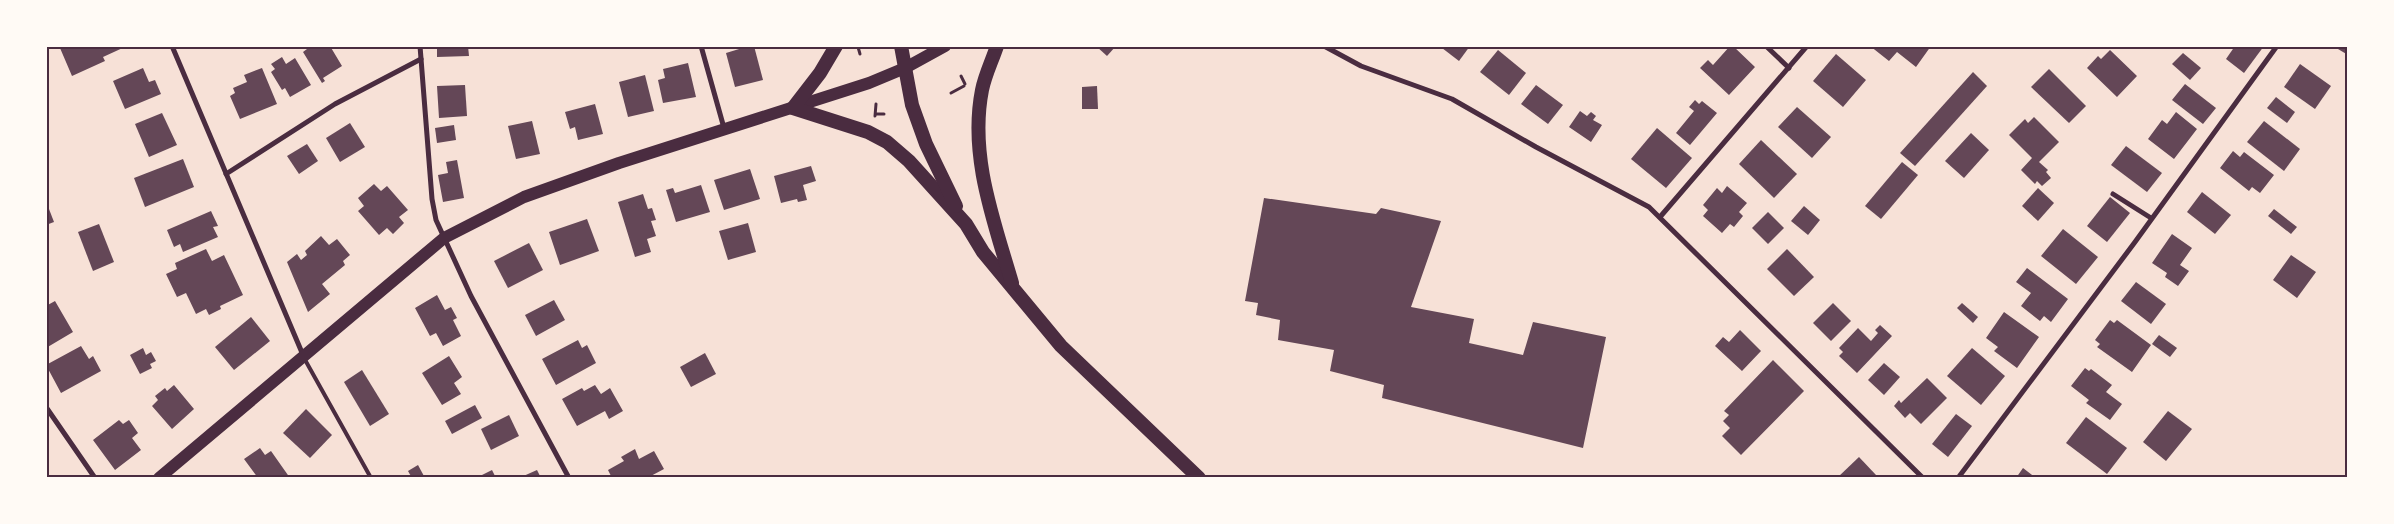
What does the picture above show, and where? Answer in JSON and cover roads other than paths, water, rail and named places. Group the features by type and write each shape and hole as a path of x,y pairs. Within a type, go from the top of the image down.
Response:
{"highway":[{"path":"836,46 820,73 793,108 849,124 887,142 909,161 966,224"},
{"path":"901,46 912,105 926,144 966,224 983,252 1060,346 1199,478"},
{"path":"997,46 982,91 978,129 980,160 986,192 1014,291"}],"main road":[{"path":"160,478 444,238 524,197 619,163 869,83 905,68 945,46"}],"street":[{"path":"172,46 304,358"},
{"path":"420,46 432,199 436,220 470,296 569,478"},
{"path":"701,46 725,129"},
{"path":"1324,46 1361,66 1452,99 1536,148 1649,207 1923,478"},
{"path":"1766,46 1789,68"},
{"path":"1660,217 1807,46"},
{"path":"1958,478 2277,46"},
{"path":"226,174 321,112 421,59"},
{"path":"2113,194 2151,218"},
{"path":"46,406 95,478"}],"lane":[{"path":"304,358 371,478"}]}
